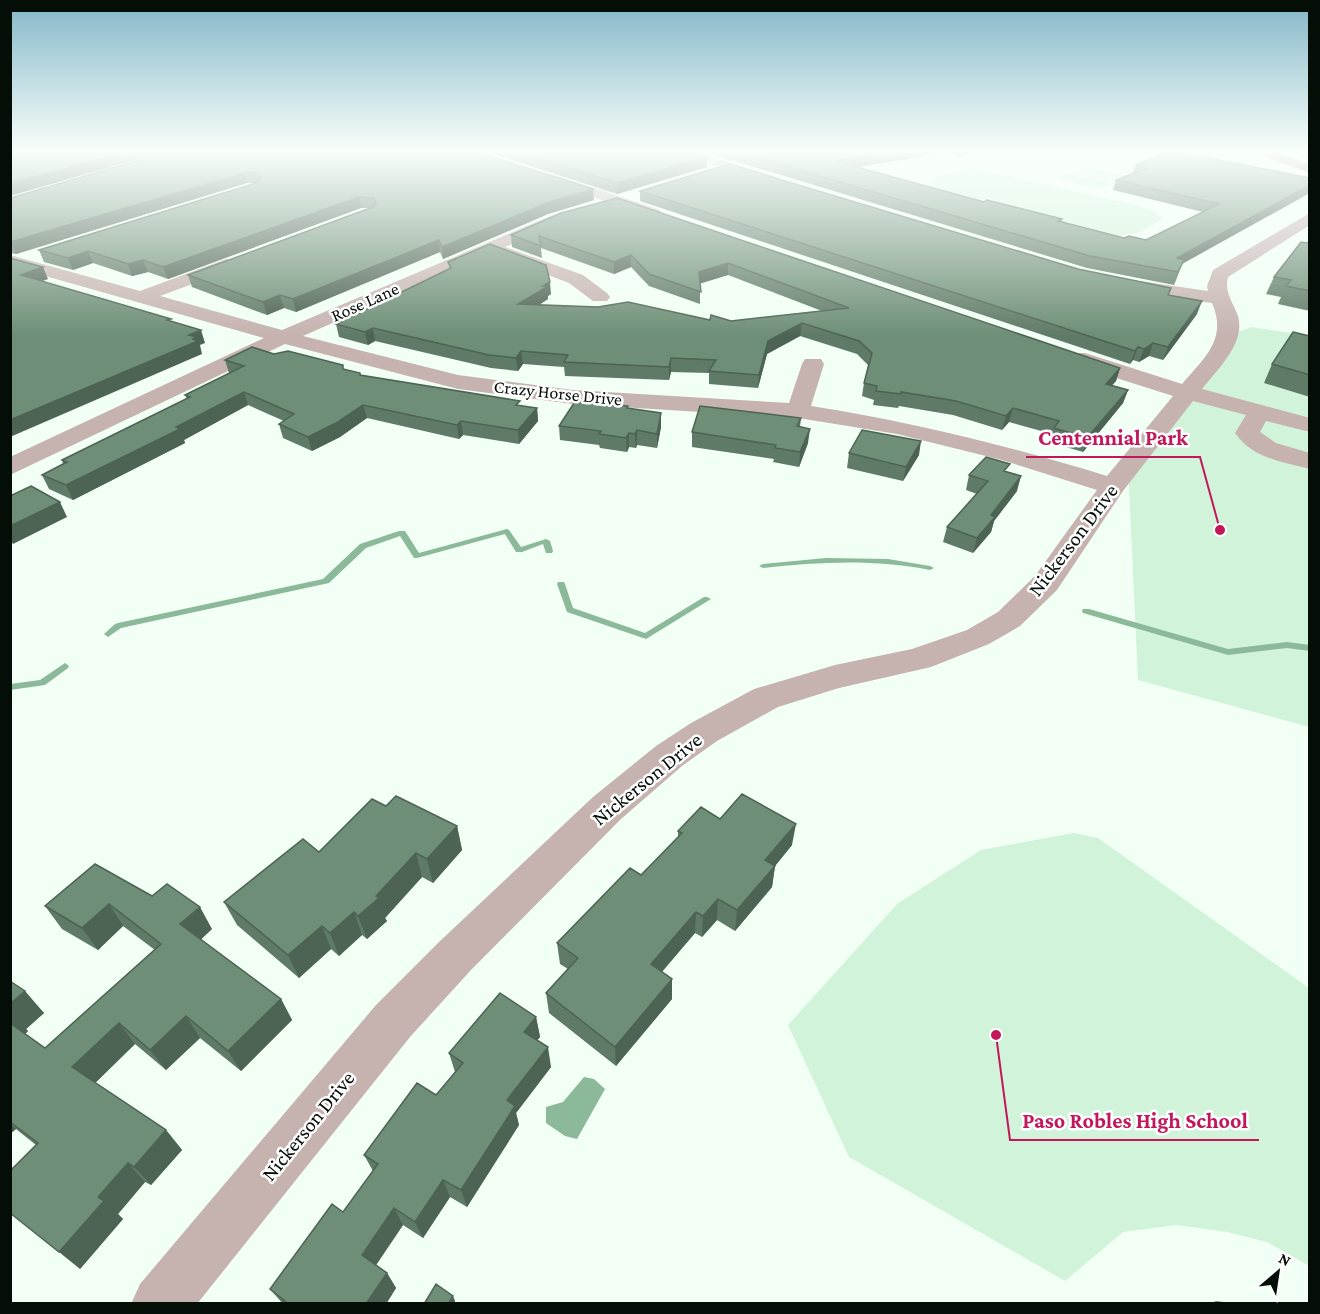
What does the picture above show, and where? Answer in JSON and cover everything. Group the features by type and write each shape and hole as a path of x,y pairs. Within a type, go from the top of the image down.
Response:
{"street":[{"name":"Rose Lane","path":"10,466 283,337 572,213"},
{"path":"655,213 672,219"},
{"path":"1112,282 1219,298 1216,285 1220,274 1310,218"},
{"path":"491,247 576,279 600,297"},
{"path":"13,261 50,251"},
{"path":"141,297 252,256"},
{"name":"Crazy Horse Drive","path":"13,261 372,362 458,382 573,397 798,411 897,427 1010,454 1113,486"},
{"name":"Nickerson Drive","path":"160,1304 393,1021 455,956 607,808 669,756 704,732 766,698 835,677 919,659 978,637 1010,619 1046,583 1113,486 1220,352 1229,333 1231,322 1219,298"},
{"path":"1057,351 1148,382 1310,425"},
{"path":"798,411 813,363"},
{"path":"1260,411 1247,433 1252,440 1264,447 1310,460"}],"shaded area":[{"path":"1022,213 1155,213 1163,219 1138,233 1107,237"},
{"path":"1252,327 1309,336 1309,727 1138,680 1128,466 1229,335"},
{"path":"1074,833 1098,838 1309,988 1309,1266 1267,1242 1227,1232 1177,1225 1123,1232 1065,1281 849,1157 788,1025 897,904 981,850"},
{"path":"584,1077 594,1079 605,1089 577,1139 565,1136 546,1123 546,1107 563,1102"}],"building":[{"path":"10,213 108,213 10,242"},
{"path":"158,213 313,213 163,267 143,260 128,264 88,251 68,258 39,250"},
{"path":"356,213 522,213 442,247 439,240 293,299 280,295 263,302 188,275"},
{"path":"560,213 662,213 1120,368 1106,384 1128,390 1087,438 1054,428 1059,421 1013,408 1006,416 956,401 901,392 901,394 876,391 877,386 864,383 872,353 859,341 802,323 768,341 759,375 709,371 716,360 671,358 669,367 564,362 568,355 521,351 516,358 489,355 373,328 365,332 336,324 451,268 448,262 490,244 546,265 550,282 543,286 547,287 518,304 598,307 628,302 710,320 711,315 731,321 849,308 728,263 699,272 701,292 649,274 631,255 614,262 539,236 541,246 511,235"},
{"path":"709,213 893,213 1078,269 1171,288 1168,295 1202,301 1168,347 1153,343 1144,349 1138,347 1135,351"},
{"path":"946,213 1040,213 1062,219 1058,221 1124,238 1129,236 1146,240 1200,213 1258,213 1177,258 1184,260 1178,272 1090,256"},
{"path":"1310,240 1310,291 1286,286 1291,280 1274,277 1301,242 1307,243"},
{"path":"10,258 43,267 21,275 201,330 189,335 197,337 193,339 198,341 10,420"},
{"path":"1293,332 1310,336 1310,375 1272,364"},
{"path":"252,347 274,354 288,351 343,365 343,369 360,373 360,375 520,401 516,405 537,408 518,430 461,421 457,425 363,405 336,423 308,437 279,424 294,414 244,392 176,427 180,429 66,485 42,475 67,462 62,460 190,397 185,395 244,366 225,360"},
{"path":"576,400 628,406 627,408 661,413 657,434 637,430 635,434 629,433 626,438 599,434 601,431 559,426"},
{"path":"700,406 801,418 797,426 810,429 800,452 775,448 776,445 692,432"},
{"path":"862,430 921,441 906,467 849,453"},
{"path":"986,457 1010,464 1004,471 1021,476 991,515 995,517 977,538 947,527 988,481 969,475"},
{"path":"31,486 60,502 10,526 10,496"},
{"path":"742,794 796,824 765,860 775,866 737,910 718,899 703,916 696,912 651,964 672,979 615,1047 546,993 578,958 557,943 630,868 641,875 682,833 678,831 701,807 720,819"},
{"path":"396,796 457,826 427,859 416,853 376,896 379,898 358,916 354,912 330,933 322,926 288,955 224,902 303,839 319,852 372,799 386,806"},
{"path":"95,864 152,896 167,884 200,907 180,924 281,999 228,1051 186,1016 150,1050 119,1023 72,1067 166,1130 134,1167 128,1163 98,1197 104,1201 59,1252 10,1213 10,1171 38,1143 10,1122 10,1023 45,1048 161,944 109,904 82,928 45,906"},
{"path":"10,981 25,991 10,1004"},
{"path":"500,993 536,1017 524,1032 548,1047 507,1100 515,1106 461,1190 443,1180 415,1222 394,1208 362,1255 387,1273 366,1304 285,1304 286,1302 270,1289 332,1204 343,1212 378,1164 364,1155 417,1083 436,1095 463,1063 449,1053"},
{"path":"436,1284 453,1296 448,1304 424,1304"},
{"path":"1216,1302 1237,1304 1211,1304"}],"waterway":[{"path":"108,634 118,626 326,581 363,546 402,533 417,556 507,531 519,550 546,541 549,551"},
{"path":"763,566 867,560 930,568"},
{"path":"561,584 570,610 646,636 707,599"},
{"path":"1086,611 1228,652 1287,645 1310,648"},
{"path":"10,687 42,683 65,666"}],"place":[{"name":"Centennial Park","path":"1220,530"},
{"name":"Paso Robles High School","path":"996,1035"}]}
